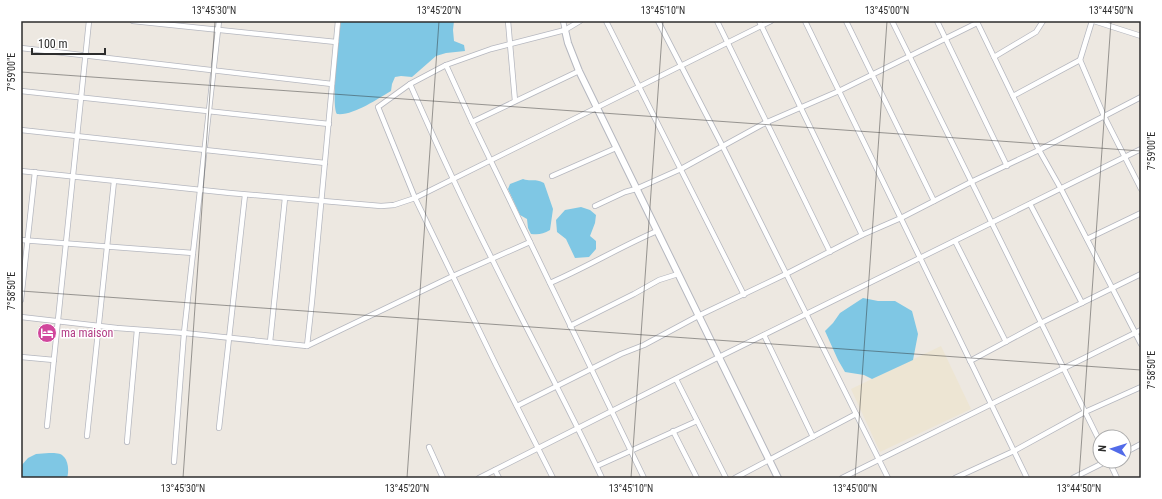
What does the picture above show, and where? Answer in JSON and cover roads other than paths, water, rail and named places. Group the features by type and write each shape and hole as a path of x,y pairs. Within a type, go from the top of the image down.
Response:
{"street":[{"path":"48,426 89,21"},
{"path":"133,21 336,42"},
{"path":"174,462 184,333 219,21"},
{"path":"307,346 322,202 338,21"},
{"path":"508,21 515,101"},
{"path":"563,21 568,44 579,71 778,478"},
{"path":"553,478 415,198 378,107 410,84 446,65 491,49 565,30 580,21"},
{"path":"606,21 744,295"},
{"path":"658,21 723,147 888,478"},
{"path":"717,21 830,252"},
{"path":"21,171 322,202 381,206 394,205 415,198 681,66 760,23 771,21"},
{"path":"805,21 1027,478"},
{"path":"846,21 934,201"},
{"path":"892,21 1094,429"},
{"path":"937,21 1007,166"},
{"path":"994,57 1036,32 1043,21"},
{"path":"1141,36 1093,21 1080,60 1104,116 1141,189"},
{"path":"595,206 625,192 636,190 680,169 723,147 766,122 839,91 977,22 1039,150 1061,189 1141,344"},
{"path":"760,23 802,107 862,235"},
{"path":"21,48 332,84"},
{"path":"1013,96 1080,60"},
{"path":"446,65 490,160 644,478"},
{"path":"472,122 579,71"},
{"path":"410,84 453,179 602,478"},
{"path":"21,91 329,124"},
{"path":"517,406 644,345 698,316 744,295 862,235 901,218 971,182 1007,166 1141,97"},
{"path":"21,130 325,163"},
{"path":"552,176 616,148"},
{"path":"478,478 676,378 1141,149"},
{"path":"21,300 35,172"},
{"path":"87,436 114,180"},
{"path":"219,428 228,338 246,195"},
{"path":"270,342 285,198"},
{"path":"1030,204 1082,303"},
{"path":"1087,239 1141,213"},
{"path":"550,282 577,272 632,242 657,231"},
{"path":"21,240 193,253"},
{"path":"955,241 1006,342"},
{"path":"21,317 137,330 184,333 307,346 454,276 530,242"},
{"path":"570,326 659,280 678,274"},
{"path":"970,361 1042,323 1141,274"},
{"path":"127,442 137,330"},
{"path":"842,478 1141,330"},
{"path":"764,335 813,437"},
{"path":"21,357 54,360"},
{"path":"676,378 726,478"},
{"path":"955,478 1014,451 1085,412 1141,387"},
{"path":"735,478 856,414"},
{"path":"596,466 697,420"},
{"path":"674,431 697,478"},
{"path":"1132,449 1141,444"},
{"path":"430,447 443,478"},
{"path":"1073,478 1092,469"},
{"path":"1112,469 1117,478"},
{"path":"495,470 499,478"}],"water":[{"path":"341,21 454,21 454,41 464,45 465,51 446,53 436,56 412,77 395,77 391,91 357,110 337,114 335,108 335,84"},
{"path":"523,179 544,183 553,209 550,230 539,234 531,234 528,228 527,219 520,215 508,189 510,184"},
{"path":"581,207 590,210 596,215 595,223 590,236 596,241 596,249 589,257 575,258 566,239 557,232 556,220 565,210"},
{"path":"863,298 878,301 895,301 912,311 918,334 913,360 872,379 864,375 845,372 825,331 840,313"},
{"path":"56,453 64,457 68,466 67,478 21,478 21,466 28,458 36,454"}],"place":[{"name":"ma maison","path":"47,333"}]}
